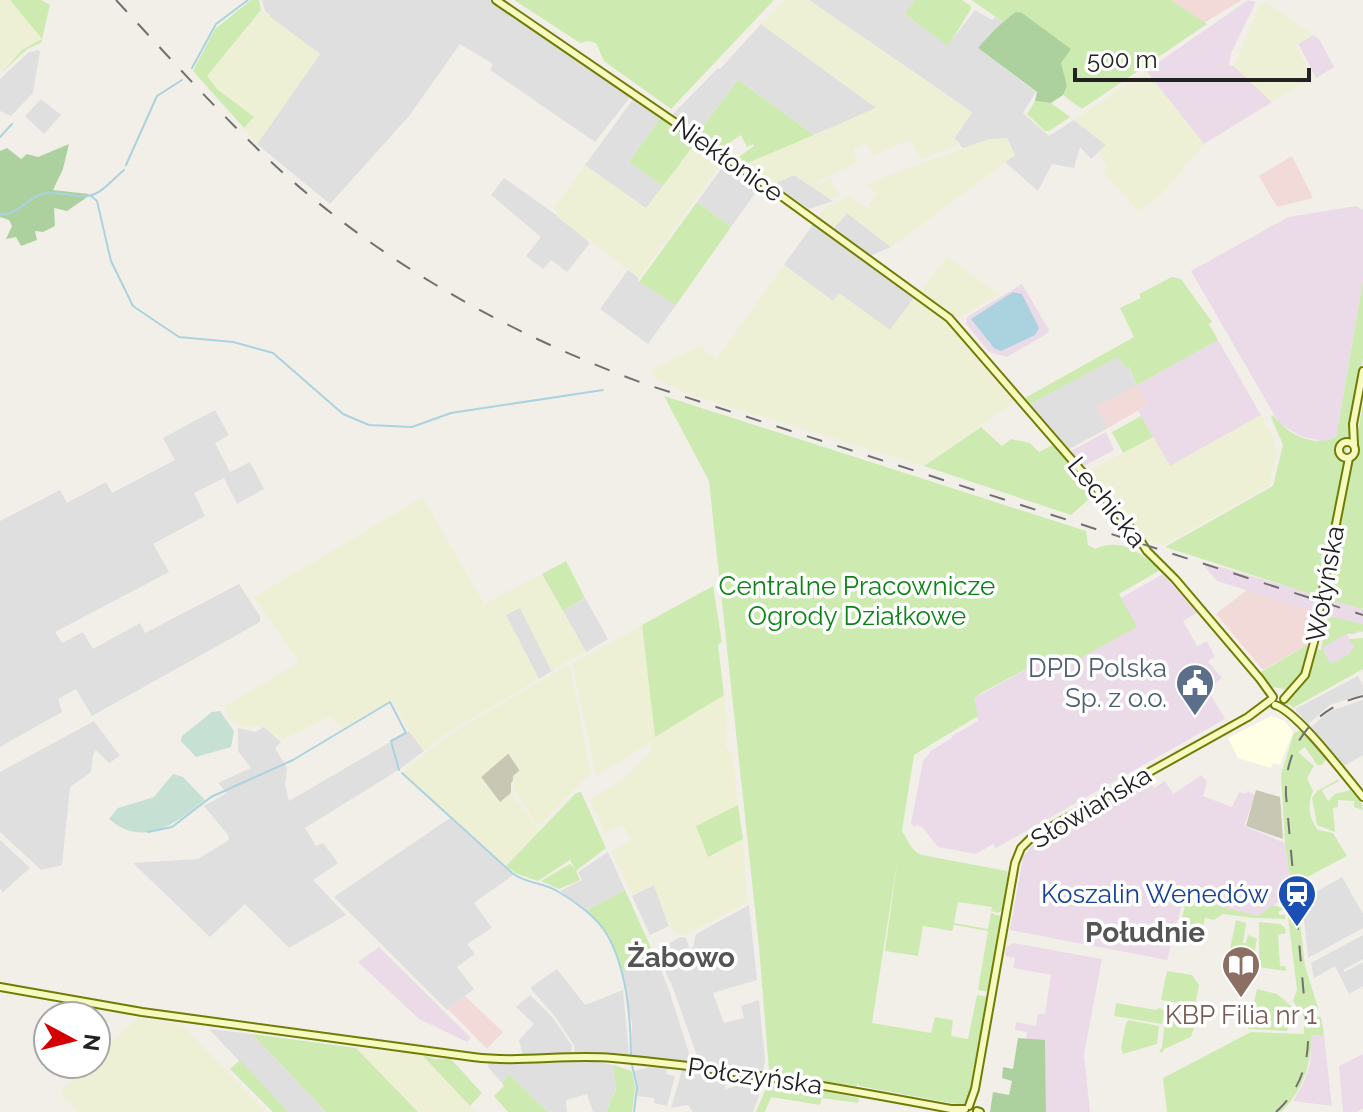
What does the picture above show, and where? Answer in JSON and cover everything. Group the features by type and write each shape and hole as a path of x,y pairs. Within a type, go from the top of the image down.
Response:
{"main road":[{"name":"Niekłonice","path":"496,0 762,182 955,324"},
{"name":"Lechicka","path":"955,324 1136,534 1147,551 1175,579 1363,797"},
{"path":"1350,443 1339,448 1346,458 1356,452 1350,443 1363,371"},
{"name":"Wołyńska","path":"1278,700 1299,684 1309,668 1346,458"},
{"name":"Słowiańska","path":"971,1110 1013,870 1021,848 1042,832 1278,700"},
{"name":"Połczyńska","path":"0,987 192,1021 448,1054 497,1060 591,1057 654,1062 768,1076 971,1110"}],"shaded area":[{"path":"0,0 10,0 42,40 22,50 0,71"},
{"path":"262,0 490,0 631,96 595,142 490,70 493,64 460,44 409,116 330,204 257,144 320,54 269,17"},
{"path":"784,0 809,0 972,113 954,138 961,144 921,159 910,140 872,156 866,143 853,149 858,162 817,181 818,184 831,179 839,196 831,199 794,175 773,184 747,167 876,108 761,24"},
{"path":"809,0 915,0 906,15 948,45 975,10 992,20 995,17 1005,23 978,48 1036,92 1023,113 1049,136 1074,120 1106,145 1091,159 1080,147 1074,168 1052,164 1038,191 1005,162 1015,154 989,139 964,149 954,139 972,112"},
{"path":"1171,0 1242,0 1204,23"},
{"path":"1248,0 1256,2 1231,53 1229,65 1234,66 1272,102 1204,144 1146,71"},
{"path":"1263,2 1313,35 1296,46 1309,70 1304,83 1272,102 1234,66"},
{"path":"261,10 320,54 257,144 244,128 253,117 217,89 207,76"},
{"path":"761,24 877,108 814,135 738,80 698,133 672,115"},
{"path":"1313,35 1319,39 1334,67 1316,78 1298,43"},
{"path":"40,51 33,93 11,116 0,111 0,79 28,53"},
{"path":"1146,71 1204,144 1159,197 1138,211 1102,171 1107,167 1099,151 1106,145 1074,120"},
{"path":"634,98 661,117 629,162 663,186 646,209 585,165"},
{"path":"41,99 61,115 44,134 25,116"},
{"path":"1007,138 1015,155 891,247 847,213 834,228 819,216 823,209 850,196 869,210 871,208 868,206 877,194 866,186 989,139"},
{"path":"697,141 724,160 639,278 557,217 555,207 585,165 646,208"},
{"path":"1292,156 1313,198 1277,207 1259,176"},
{"path":"727,161 761,185 731,227 697,202"},
{"path":"794,175 833,201 809,209 773,184"},
{"path":"504,178 590,243 567,272 551,260 543,269 526,256 541,237 491,195"},
{"path":"1356,206 1363,210 1363,280 1336,437 1325,442 1300,436 1279,423 1191,271 1288,217"},
{"path":"847,213 891,247 865,258 917,297 890,330 839,294 833,301 784,265 819,216 834,228"},
{"path":"947,257 999,294 957,319 920,291"},
{"path":"784,265 833,301 839,293 890,330 916,298 949,322 1015,401 924,466 691,395 656,379 650,370 700,346 716,359"},
{"path":"628,270 639,278 638,281 676,305 648,344 600,309"},
{"path":"1022,284 1048,333 1007,357 989,352 966,324 967,317"},
{"path":"1218,340 1261,415 1170,466 1138,411 1148,405 1137,385"},
{"path":"1118,356 1128,366 1137,385 1097,407 1108,428 1069,449 1030,404"},
{"path":"1137,385 1148,405 1108,428 1096,407"},
{"path":"215,410 229,435 215,443 230,472 250,462 264,489 237,504 224,478 194,493 205,516 153,544 169,572 55,632 62,643 83,632 93,649 140,623 145,633 239,584 260,616 260,622 92,716 76,689 58,699 62,712 0,747 0,521 60,490 67,503 106,482 112,493 175,460 163,438"},
{"path":"1261,415 1277,451 1269,486 1164,545 1145,539 1133,523 1133,517 1130,522 1088,471 1153,437 1170,466"},
{"path":"1106,432 1114,450 1084,466 1071,451"},
{"path":"423,497 484,604 542,574 586,652 551,670 520,608 506,615 539,679 449,732 424,751 392,700 342,729 331,716 283,740 263,726 242,727 229,718 224,707 299,662 254,597"},
{"path":"1207,563 1363,609 1363,632 1347,634 1354,647 1349,654 1331,664 1321,648 1328,616 1217,581 1205,567"},
{"path":"1163,574 1197,613 1183,621 1197,646 1207,641 1215,657 1208,661 1222,678 1208,690 1225,719 996,848 993,844 976,854 938,847 923,828 914,827 911,823 923,761 932,750 978,721 974,698 1038,663 1046,677 1136,627 1121,598"},
{"path":"1247,590 1315,612 1307,645 1263,670 1217,615"},
{"path":"584,596 608,639 586,652 563,611"},
{"path":"520,607 553,670 539,679 505,615"},
{"path":"642,625 655,736 724,695 726,747 733,755 738,805 696,826 708,857 743,839 748,902 686,935 678,935 669,926 654,885 632,895 612,851 631,840 623,824 605,833 590,799 621,781 650,751 650,743 596,776 572,663"},
{"path":"569,664 591,773 537,825 513,788 513,776 520,770 509,753 481,777 500,802 511,793 540,831 506,866 402,772 450,734"},
{"path":"1358,676 1363,694 1330,705 1308,724 1295,709"},
{"path":"1363,700 1363,755 1344,766 1311,727 1330,711"},
{"path":"220,711 234,731 231,747 196,757 181,741 182,736 212,712"},
{"path":"1271,716 1285,721 1293,732 1280,765 1273,763 1271,768 1238,758 1228,738"},
{"path":"94,721 120,756 109,763 96,750 91,772 70,787 62,865 41,870 0,832 0,772"},
{"path":"264,727 281,742 275,748 287,768 285,785 289,801 409,731 424,751 305,828 316,846 323,843 338,863 313,880 346,915 289,948 245,904 210,937 133,863 198,859 229,840 204,806 227,793 218,783 251,768 238,751 238,728 255,732"},
{"path":"508,753 520,771 511,783 511,793 500,803 481,777"},
{"path":"173,774 183,777 205,800 171,824 147,832 122,828 109,819 118,808 154,797"},
{"path":"1202,775 1207,782 1203,796 1232,807 1239,792 1246,794 1247,791 1255,795 1244,826 1285,843 1291,885 1289,895 1258,916 1184,897 1167,960 1010,930 1023,857 1033,844 1139,783 1143,789 1151,784 1154,788 1165,781 1173,794"},
{"path":"1256,790 1280,797 1283,839 1246,826"},
{"path":"450,818 513,875 474,903 492,928 467,944 475,954 457,967 474,989 447,1010 334,897"},
{"path":"0,840 30,868 3,892 0,889"},
{"path":"608,852 625,890 586,911 560,891 582,880 578,872"},
{"path":"1342,877 1363,914 1363,928 1308,958 1302,900"},
{"path":"654,885 669,926 650,935 632,896"},
{"path":"749,905 757,980 713,993 724,1023 744,1018 741,1006 759,1000 765,1060 763,1072 700,1064 673,988 656,951 680,937 686,938 690,950 696,934"},
{"path":"1363,935 1363,959 1343,970 1345,972 1363,962 1363,986 1349,994 1335,966 1314,978 1311,963"},
{"path":"1013,943 1102,959 1084,1054 1090,1112 1046,1112 1045,1041 1026,1039 1027,1032 1015,1030 1016,1022 1036,1026 1038,1014 1045,1014 1051,975 1013,968 1015,958 1005,956 1006,948"},
{"path":"379,947 471,1038 467,1042 419,1019 358,962"},
{"path":"657,961 692,1063 632,1056 632,1023 622,971"},
{"path":"557,969 585,1005 623,990 629,1056 575,1054 574,1045 554,1015 531,989"},
{"path":"530,995 553,1018 572,1046 571,1054 523,1056 519,1040 534,1024 516,1007"},
{"path":"465,996 503,1032 487,1049 448,1009"},
{"path":"138,1018 182,1025 267,1112 78,1112 60,1092 72,1080 112,1080 112,1042"},
{"path":"209,1029 252,1034 326,1112 288,1112"},
{"path":"1312,1034 1324,1035 1332,1106 1293,1101 1310,1064"},
{"path":"356,1048 422,1055 476,1112 418,1112"},
{"path":"1363,1054 1363,1108 1357,1112 1343,1112 1339,1066"},
{"path":"591,1061 613,1065 616,1088 606,1112 593,1112 587,1094 566,1100 567,1112 548,1112 509,1074 502,1083 488,1067 489,1063"},
{"path":"650,1067 667,1069 666,1074 675,1076 667,1106 654,1103 654,1098 637,1096 634,1071"},
{"path":"682,1070 726,1076 725,1090 741,1083 762,1087 753,1112 693,1112 688,1105 671,1108"}],"green space":[{"path":"10,0 41,0 50,5 42,39"},
{"path":"251,0 259,0 261,10 207,76 217,89 254,117 244,128 193,71 215,29"},
{"path":"514,0 774,0 671,109 604,61 596,43 580,43"},
{"path":"915,0 962,0 971,9 948,46 905,14"},
{"path":"971,0 1171,0 1207,24 1082,109 1063,95 1067,86 1060,63 1070,49 1056,40 1005,23"},
{"path":"1016,12 1022,13 1071,49 1061,63 1067,86 1063,95 1051,103 1035,101 1037,92 978,48"},
{"path":"42,39 41,43 27,49 0,74 22,50"},
{"path":"738,80 814,135 750,162 747,167 736,159 754,146 747,147 741,135 722,148 698,133"},
{"path":"1035,101 1051,103 1070,117 1045,131 1027,114"},
{"path":"661,117 697,141 663,186 629,162"},
{"path":"69,144 63,169 53,190 89,194 67,211 54,208 55,226 43,232 35,231 37,240 21,246 16,237 6,239 12,226 9,220 0,217 0,151 7,148 21,159 27,154 38,157"},
{"path":"697,202 731,227 676,305 639,282"},
{"path":"1172,277 1181,279 1212,322 1209,324 1218,340 1137,385 1129,367 1126,368 1118,357 1030,404 1025,398 1134,337 1120,308"},
{"path":"1363,281 1363,358 1320,597 1165,547 1273,486 1283,445 1271,417 1273,415 1301,437 1318,441 1336,437"},
{"name":"Centralne Pracownicze Ogrody Działkowe","path":"664,396 1086,531 1088,545 1095,549 1122,546 1138,553 1160,570 1119,594 1137,627 1046,677 1038,663 981,693 974,698 978,716 914,755 902,831 910,844 922,855 1007,871 1007,895 1004,909 998,913 991,911 992,907 958,902 954,923 988,929 991,913 1002,917 990,992 978,990 988,931 954,925 952,931 923,926 918,956 885,951 898,856 872,1023 931,1033 935,1017 953,1020 951,1036 968,1039 977,995 989,997 972,1097 962,1105 859,1086 858,1083 856,1086 772,1074 769,1070 759,947 709,481"},
{"path":"1363,404 1363,609 1327,599"},
{"path":"1141,416 1153,437 1123,453 1112,432"},
{"path":"981,427 1002,446 1011,439 1030,443 1039,452 1054,444 1094,495 1071,515 924,466"},
{"path":"566,561 584,596 563,611 542,574"},
{"path":"713,586 722,642 718,645 724,695 655,737 642,625"},
{"path":"1328,616 1363,624 1363,631 1346,634 1322,648 1331,664 1349,654 1354,647 1349,639 1363,638 1363,669 1293,708 1289,704 1287,706 1288,697 1291,699 1309,676 1317,649 1321,650"},
{"path":"1312,645 1304,674 1288,690 1273,689 1261,672"},
{"path":"1301,730 1326,759 1322,765 1317,765 1305,747 1298,752 1314,766 1307,778 1313,791 1310,811 1313,821 1318,830 1333,833 1347,856 1296,883 1297,896 1281,903 1278,902 1289,895 1291,885 1281,774 1294,733"},
{"path":"1339,779 1322,790 1328,801 1335,794 1350,790 1362,804 1363,810 1354,807 1354,801 1338,800 1338,807 1333,808 1335,832 1317,825 1312,798 1317,791"},
{"path":"581,792 606,848 576,871 580,880 559,889 541,881 570,864 575,869 570,860 538,881 515,873 506,866 576,793"},
{"path":"738,805 743,839 708,857 696,826"},
{"path":"625,890 657,961 622,971 609,935 586,911"},
{"path":"1184,897 1258,916 1273,905 1285,909 1279,911 1279,915 1285,915 1285,919 1223,914 1214,920 1205,918 1203,927 1199,929 1180,925 1186,902"},
{"path":"1295,902 1298,905 1305,966 1318,1008 1311,1012 1297,1007 1293,1001 1297,990 1288,917 1289,906"},
{"path":"1236,920 1246,923 1243,943 1246,943 1248,935 1257,939 1251,971 1226,968"},
{"path":"1259,922 1280,924 1285,928 1286,933 1278,935 1280,966 1285,966 1286,971 1259,967"},
{"path":"1167,971 1192,975 1199,985 1195,1006 1161,1000"},
{"path":"1257,989 1277,994 1296,1010 1286,1031 1248,1029"},
{"path":"1116,1003 1159,1008 1165,1011 1162,1024 1114,1016"},
{"path":"1166,1011 1195,1014 1197,1018 1191,1037 1164,1049 1162,1053 1159,1050 1162,1048"},
{"path":"1300,1012 1321,1017 1324,1035 1312,1035 1304,1077 1281,1112 1167,1112 1163,1078 1251,1032 1304,1034 1304,1017"},
{"path":"1129,1020 1159,1026 1157,1044 1123,1054 1121,1048"},
{"path":"252,1034 356,1048 418,1112 326,1112"},
{"path":"1018,1038 1045,1040 1046,1112 990,1112 993,1092 1009,1095 1012,1081 1002,1078 1003,1067 1013,1069"},
{"path":"422,1055 451,1059 482,1093 470,1106"},
{"path":"240,1060 288,1112 273,1112 230,1069"},
{"path":"613,1065 632,1071 635,1088 632,1112 606,1112 616,1089"},
{"path":"509,1074 548,1112 508,1112 494,1096 504,1086 502,1083"},
{"path":"769,1081 859,1098 858,1103 822,1098 820,1105 771,1097 765,1112 756,1112"}],"water":[{"path":"1013,292 1022,294 1039,328 1035,335 1001,351 994,348 971,319"}],"waterway":[{"path":"192,68 216,24 248,0"},
{"path":"126,165 157,96 182,80"},
{"path":"0,137 12,124"},
{"path":"0,214 11,213 46,193 95,194 124,170"},
{"path":"91,196 97,201 111,261 133,306 179,337 233,342 273,353 343,414 369,425 412,427 451,413 603,390"},
{"path":"148,832 172,827 211,797 293,760 390,702 406,733 391,741 399,770"},
{"path":"402,773 512,873 564,895 586,910 604,929 624,979 631,1057"},
{"path":"632,1065 637,1087 634,1112"}],"railway":[{"path":"116,0 238,130 322,206 409,268 501,321 598,366 648,385 1363,615"},
{"path":"1276,1112 1300,1080 1308,1042 1286,795 1290,760 1306,731 1317,719 1330,709 1363,696"}],"place":[{"name":"DPD Polska Sp. z o.o.","path":"1195,717"},
{"name":"Koszalin Wenedów","path":"1297,928"},
{"name":"KBP Filia nr 1","path":"1241,999"}],"district":[{"name":"Południe","path":"1145,932"},
{"name":"Żabowo","path":"681,957"}]}
